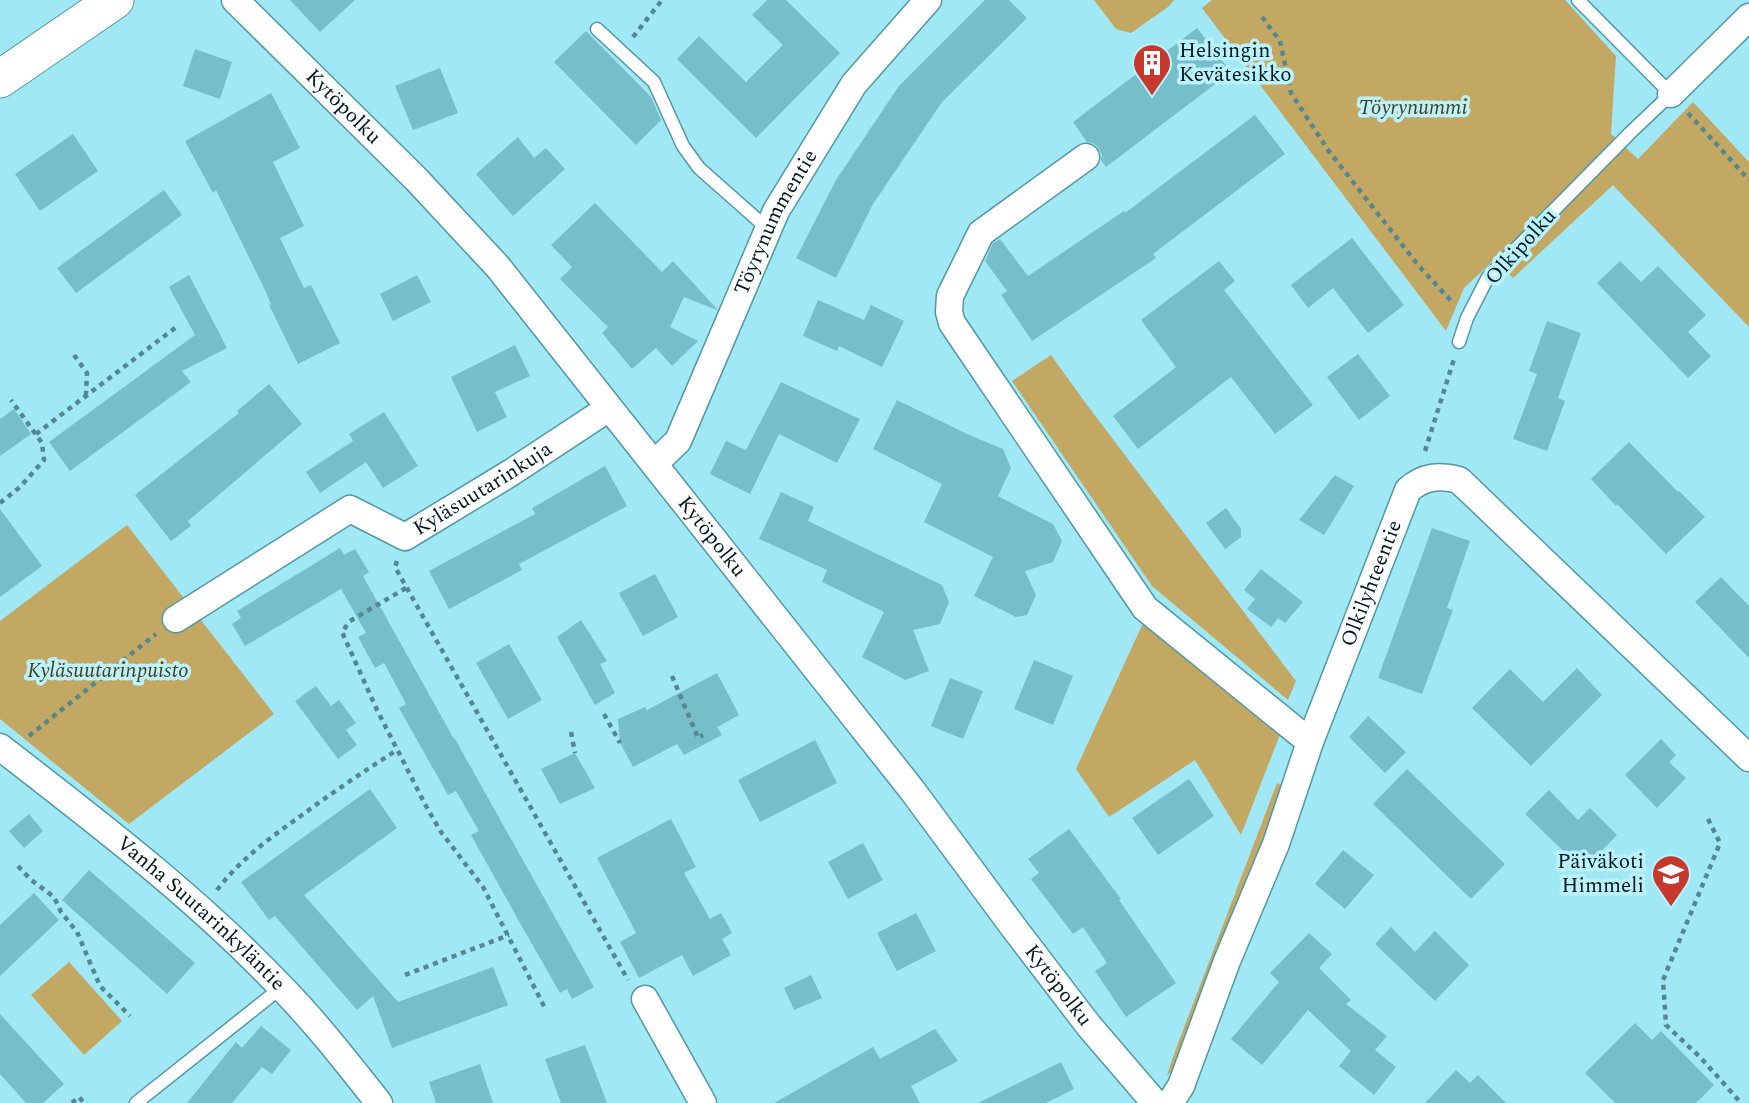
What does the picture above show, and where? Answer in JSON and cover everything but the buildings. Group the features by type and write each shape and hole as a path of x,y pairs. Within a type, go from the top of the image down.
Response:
{"street":[{"path":"0,79 114,0"},
{"name":"Kytöpolku","path":"235,0 416,180 498,267 912,790 1089,1026 1154,1103"},
{"name":"Töyrynummentie","path":"654,464 678,441 776,211 854,84 928,0"},
{"path":"1671,94 1749,17"},
{"path":"1086,157 981,233 950,296 948,312 952,323 1145,608 1310,742"},
{"name":"Kyläsuutarinkuja","path":"176,619 350,509 405,537 512,472 609,408"},
{"path":"1426,478 1443,476 1459,480 1749,758"},
{"name":"Olkilyhteentie","path":"1170,1103 1181,1086 1227,961 1276,844 1310,742 1408,490 1426,478"},
{"name":"Vanha Suutarinkyläntie","path":"4,750 201,909 306,1013 379,1103"},
{"path":"645,999 704,1103"}],"lane":[{"path":"1578,0 1671,94"},
{"path":"597,29 654,82 683,146 699,168 768,229"},
{"name":"Olkipolku","path":"1459,342 1467,318 1489,277 1671,94"},
{"path":"136,1103 282,987"}],"path":[{"path":"622,52 662,0"},
{"path":"1262,17 1280,41 1291,93 1328,150 1418,265 1467,318"},
{"path":"1671,94 1749,180"},
{"path":"36,434 179,325"},
{"path":"1426,478 1424,457 1459,342"},
{"path":"74,355 87,373 86,395"},
{"path":"0,503 20,487 44,460 42,443 11,400"},
{"path":"405,537 395,567 634,990 645,999"},
{"path":"406,588 350,621 342,632 397,750 441,832 483,887 547,1010"},
{"path":"4,750 176,619"},
{"path":"672,676 698,738 703,735"},
{"path":"604,714 620,743"},
{"path":"571,733 575,753"},
{"path":"201,909 226,877 261,844 339,787 397,750"},
{"path":"1708,819 1720,843 1663,980 1666,1024 1741,1103"},
{"path":"18,866 54,897 61,912 77,932 100,985 130,1016"},
{"path":"405,975 509,935"},
{"path":"72,1103 79,1097 84,1103"}],"green space":[{"path":"1094,0 1174,0 1131,33 1116,29"},
{"name":"Töyrynummi","path":"1212,0 1565,0 1616,56 1611,134 1638,159 1693,102 1749,162 1749,327 1613,185 1513,278 1495,259 1464,288 1446,331 1202,8"},
{"path":"1051,355 1296,681 1288,700 1152,586 1012,381"},
{"name":"Kyläsuutarinpuisto","path":"127,525 274,714 129,824 0,719 0,621"},
{"path":"1144,621 1281,732 1241,835 1195,760 1109,817 1076,769"},
{"path":"1277,783 1286,787 1178,1068 1167,1075 1174,1054"},
{"path":"69,962 122,1021 84,1055 31,995"}],"place":[{"name":"Helsingin Kevätesikko","path":"1152,97"},
{"name":"Päiväkoti Himmeli","path":"1671,908"}]}
